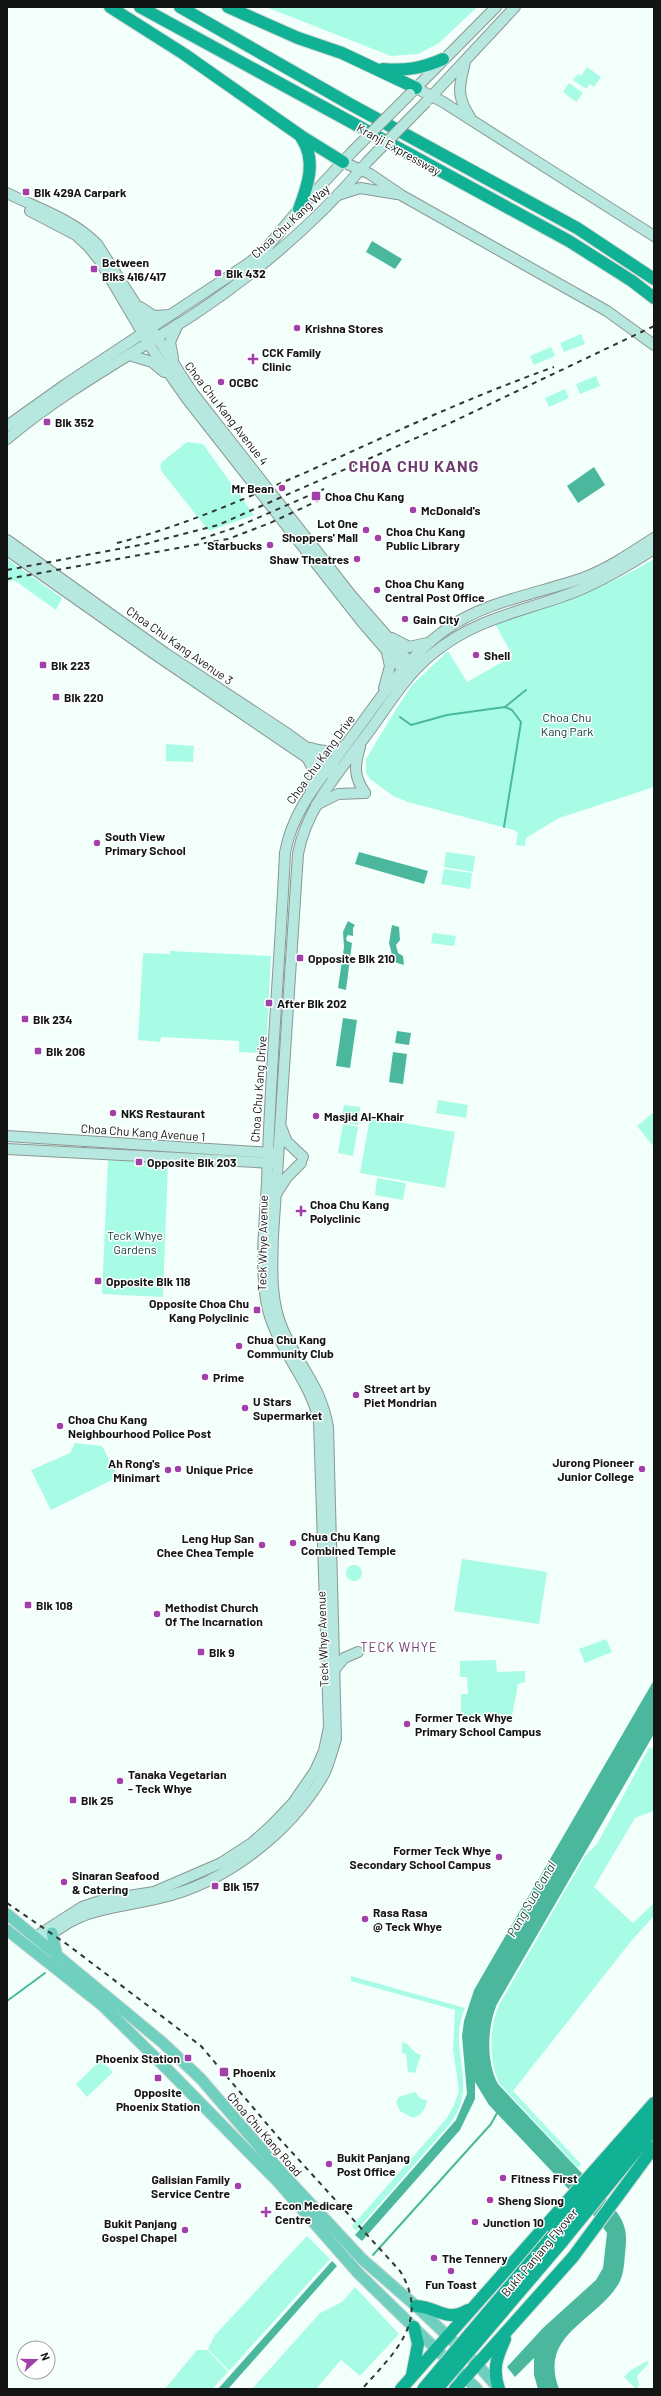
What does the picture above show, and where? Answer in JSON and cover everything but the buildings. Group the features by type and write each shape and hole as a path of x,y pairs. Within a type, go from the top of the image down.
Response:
{"highway":[{"path":"110,7 184,54 300,136 343,162"},
{"name":"Kranji Expressway","path":"140,7 569,241 632,281 654,298"},
{"name":"Kranji Expressway","path":"180,7 348,103 577,228 654,279"},
{"path":"228,7 298,38 342,53 376,68 413,91"},
{"path":"376,68 403,70 416,68 443,58"},
{"path":"299,209 310,168 306,145 300,136"},
{"path":"401,2389 654,2103"},
{"name":"Bukit Panjang Flyover","path":"437,2389 558,2239 654,2113"},
{"name":"Bukit Panjang Flyover","path":"423,2389 654,2130"},
{"path":"455,2389 573,2257 612,2202 654,2147"},
{"path":"416,2306 455,2316 473,2307"},
{"path":"411,2378 418,2344 414,2327"},
{"path":"499,2389 496,2381 495,2362 510,2329"}],"main road":[{"name":"Choa Chu Kang Way","path":"7,440 98,374 129,355 152,336 171,315 264,251 299,209 352,152 413,91 443,58 496,7"},
{"name":"Choa Chu Kang Way","path":"152,336 178,324 252,274 278,253 335,197 515,7"},
{"path":"465,60 459,92 460,100 471,120"},
{"path":"413,91 471,120 654,236"},
{"path":"343,162 361,170 607,311 654,345"},
{"path":"335,197 360,188 401,194"},
{"name":"Choa Chu Kang Avenue 4","path":"7,193 65,219 85,232 109,259 132,306 142,333 152,336"},
{"name":"Choa Chu Kang Avenue 4","path":"7,200 76,235 100,260 152,336 174,374 270,507 385,649 409,669"},
{"path":"122,347 132,332 132,306 154,316 171,315"},
{"path":"174,374 170,342 178,324"},
{"path":"7,426 142,333"},
{"path":"129,355 152,362 174,374"},
{"name":"Choa Chu Kang Avenue 4","path":"174,374 383,633 409,669"},
{"name":"Choa Chu Kang Drive","path":"278,1158 298,854 306,824 332,771 348,743 383,694 409,669 433,640 445,630 478,611 584,577 612,565 654,538"},
{"name":"Choa Chu Kang Avenue 3","path":"7,540 165,653 304,745 332,771"},
{"name":"Choa Chu Kang Avenue 3","path":"7,550 152,653 307,757 332,771"},
{"name":"Choa Chu Kang Drive","path":"266,1163 285,853 295,817 309,795 361,743 409,669 451,639 489,619 577,591 616,573 654,550"},
{"path":"478,611 485,613 489,619"},
{"path":"383,633 409,647 418,646 433,640"},
{"path":"383,694 390,666 385,649"},
{"path":"304,745 328,751 338,750 348,743"},
{"path":"316,804 338,794 365,793 357,780 355,770 361,743"},
{"path":"307,757 314,772 314,782 309,795"},
{"path":"276,1194 287,1177 302,1160 287,1142 280,1125"},
{"name":"Choa Chu Kang Avenue 1","path":"7,1136 248,1156 266,1163 278,1158"},
{"path":"267,1180 248,1156 268,1138"},
{"name":"Choa Chu Kang Avenue 1","path":"7,1149 248,1156 267,1152 278,1158"},
{"name":"Teck Whye Avenue","path":"36,1945 65,1923 90,1912 162,1898 190,1888 224,1872 265,1845 300,1809 323,1775 336,1739 328,1427 323,1404 317,1388 284,1332 275,1308 272,1252 278,1158"},
{"name":"Teck Whye Avenue","path":"36,1945 67,1914 103,1900 154,1892 221,1863 252,1843 293,1803 315,1771 324,1751 329,1727 320,1426 310,1392 277,1336 268,1309 264,1248 267,1180 266,1163"},
{"path":"335,1669 344,1658 358,1652"},
{"name":"Choa Chu Kang Road","path":"7,1914 36,1945 103,2006 188,2090 279,2183 355,2269 477,2389"},
{"name":"Choa Chu Kang Road","path":"7,1930 58,1958 174,2054 201,2079 284,2175 362,2259 416,2306 477,2364 499,2389"},
{"path":"52,1933 58,1958"},
{"path":"169,2071 177,2072 181,2068 174,2054"},
{"path":"188,2090 185,2081 187,2074 201,2079"}],"green space":[{"path":"266,7 477,7 439,43 418,54 391,56"},
{"path":"587,67 601,77 594,87 590,84 586,89 573,80 578,74 581,76"},
{"path":"569,83 583,93 576,102 563,92"},
{"path":"581,334 585,344 564,352 560,343"},
{"path":"551,347 555,356 534,365 530,356"},
{"path":"596,376 600,386 580,394 576,384"},
{"path":"565,389 569,398 549,407 545,398"},
{"path":"187,442 203,444 254,515 209,531 162,472 160,466 162,462"},
{"path":"7,559 62,598 56,610 14,580 7,582"},
{"name":"Choa Chu Kang Park","path":"654,559 654,787 559,818 526,838 525,846 516,845 518,833 514,830 408,802 393,796 370,779 366,773 366,759 398,706 412,685 448,651 467,682 513,656 495,624 557,604 597,588"},
{"path":"166,744 194,746 193,762 166,761"},
{"path":"446,852 475,856 473,872 444,867"},
{"path":"444,869 472,873 470,889 441,884"},
{"path":"433,933 456,936 454,946 431,943"},
{"path":"170,951 271,956 266,1053 239,1052 239,1041 161,1037 160,1042 138,1040 143,953 170,954"},
{"path":"438,1100 468,1105 466,1118 436,1113"},
{"path":"344,1105 360,1107 358,1125 341,1122"},
{"path":"654,1112 654,1147 637,1126"},
{"path":"370,1117 455,1132 445,1188 360,1173"},
{"path":"343,1124 358,1127 353,1156 338,1153"},
{"name":"Teck Whye Gardens","path":"108,1160 168,1163 163,1297 102,1294"},
{"path":"377,1178 406,1183 403,1200 375,1195"},
{"path":"75,1443 102,1446 118,1477 51,1510 31,1470 70,1453"},
{"path":"462,1559 547,1572 539,1624 454,1611"},
{"path":"354,1565 360,1567 362,1573 360,1579 354,1581 348,1579 346,1573 348,1567"},
{"path":"606,1639 612,1652 585,1663 579,1649"},
{"path":"496,1660 497,1672 525,1671 525,1682 518,1684 512,1716 465,1716 461,1711 461,1694 468,1694 467,1677 460,1677 460,1661"},
{"path":"649,1748 654,1748 654,1811 635,1818 594,1887 633,1923 654,1903 654,1916 632,1940 513,2091 581,2164 578,2168 499,2083 493,2065 493,2023 499,2005 585,1856 597,1844"},
{"path":"351,1976 465,2008 460,2023 459,2038 463,2081 462,2096 458,2110 449,2125 356,2231 352,2226 447,2118 459,2091 453,2049 455,2010 351,1981"},
{"path":"402,2042 421,2055 415,2073 408,2072 406,2054 402,2053"},
{"path":"101,2060 113,2072 87,2097 76,2084"},
{"path":"415,2092 421,2099 427,2100 423,2111 413,2118 400,2111 396,2102 399,2097"},
{"path":"307,2236 330,2259 229,2371 208,2349 215,2335"},
{"path":"355,2287 399,2334 360,2376 341,2360 316,2389 252,2389 320,2313 342,2302"},
{"path":"197,2350 208,2350 228,2372 212,2389 165,2389"},
{"path":"647,2361 649,2363 637,2376 639,2385 636,2389 624,2377 631,2370"}],"water":[{"path":"372,241 402,259 395,269 366,252"},
{"path":"594,467 605,485 578,503 567,486"},
{"path":"359,852 428,871 424,884 355,864"},
{"path":"348,921 355,925 353,928 353,936 348,935 346,938 347,941 352,943 346,990 338,988 344,947 343,932"},
{"path":"392,925 399,927 400,940 396,945 398,953 403,956 404,965 394,962 389,943"},
{"path":"343,1018 357,1020 350,1068 336,1066"},
{"path":"397,1031 411,1033 409,1045 395,1043"},
{"path":"393,1052 407,1054 403,1084 389,1082"},
{"name":"Pang Sua Canal","path":"654,1680 654,1734 497,2004 491,2023 489,2044 491,2065 498,2084 609,2202 622,2220 626,2238 624,2265 619,2283 597,2308 572,2330 556,2355 555,2370 559,2389 538,2389 534,2375 534,2358 515,2377 507,2367 543,2328 596,2280 603,2268 607,2233 595,2217 489,2105 475,2082 475,2099 460,2130 362,2241 355,2235 456,2120 467,2094 462,2036 464,2021 474,1990"},
{"path":"332,2261 337,2266 228,2389 218,2389"}],"waterway":[{"path":"505,707 526,690"},
{"path":"400,717 411,725 447,715 505,707 512,710 521,722 504,827"},
{"path":"7,2001 45,1973"},
{"path":"373,2255 491,2124 497,2113"}],"railway":[{"path":"7,570 145,544 218,525 448,424 654,326"},
{"path":"117,543 191,520 214,511 309,471 461,403 554,367"},
{"path":"201,539 237,527 324,489"},
{"path":"7,579 228,539 270,523 328,496"},
{"path":"7,1903 68,1945 201,2046 278,2137 400,2271 409,2289 412,2305 410,2321 405,2335 396,2349 362,2389"}],"place":[{"name":"Blk 429A Carpark","path":"26,192"},
{"name":"Between Blks 416/417","path":"94,269"},
{"name":"Blk 432","path":"218,273"},
{"name":"Krishna Stores","path":"297,328"},
{"name":"CCK Family Clinic","path":"253,359"},
{"name":"OCBC","path":"221,382"},
{"name":"Blk 352","path":"47,422"},
{"name":"Mr Bean","path":"282,488"},
{"name":"Choa Chu Kang","path":"316,496"},
{"name":"McDonald's","path":"413,510"},
{"name":"Lot One Shoppers' Mall","path":"366,530"},
{"name":"Choa Chu Kang Public Library","path":"378,538"},
{"name":"Starbucks","path":"270,545"},
{"name":"Shaw Theatres","path":"357,559"},
{"name":"Choa Chu Kang Central Post Office","path":"377,590"},
{"name":"Gain City","path":"405,619"},
{"name":"Shell","path":"476,655"},
{"name":"Blk 223","path":"43,665"},
{"name":"Blk 220","path":"56,697"},
{"name":"South View Primary School","path":"97,843"},
{"name":"Opposite Blk 210","path":"300,958"},
{"name":"After Blk 202","path":"269,1003"},
{"name":"Blk 234","path":"25,1019"},
{"name":"Blk 206","path":"38,1051"},
{"name":"NKS Restaurant","path":"113,1113"},
{"name":"Masjid Al-Khair","path":"316,1116"},
{"name":"Opposite Blk 203","path":"139,1162"},
{"name":"Choa Chu Kang Polyclinic","path":"301,1211"},
{"name":"Opposite Blk 118","path":"98,1281"},
{"name":"Opposite Choa Chu Kang Polyclinic","path":"257,1310"},
{"name":"Chua Chu Kang Community Club","path":"239,1346"},
{"name":"Prime","path":"205,1377"},
{"name":"Street art by Piet Mondrian","path":"356,1395"},
{"name":"U Stars Supermarket","path":"245,1408"},
{"name":"Choa Chu Kang Neighbourhood Police Post","path":"60,1426"},
{"name":"Unique Price","path":"178,1469"},
{"name":"Jurong Pioneer Junior College","path":"642,1469"},
{"name":"Ah Rong's Minimart","path":"168,1470"},
{"name":"Chua Chu Kang Combined Temple","path":"293,1543"},
{"name":"Leng Hup San Chee Chea Temple","path":"262,1545"},
{"name":"Blk 108","path":"28,1605"},
{"name":"Methodist Church Of The Incarnation","path":"157,1614"},
{"name":"Blk 9","path":"201,1652"},
{"name":"Former Teck Whye Primary School Campus","path":"407,1724"},
{"name":"Tanaka Vegetarian - Teck Whye","path":"120,1781"},
{"name":"Blk 25","path":"73,1800"},
{"name":"Former Teck Whye Secondary School Campus","path":"499,1857"},
{"name":"Sinaran Seafood & Catering","path":"64,1882"},
{"name":"Blk 157","path":"215,1886"},
{"name":"Rasa Rasa @ Teck Whye","path":"365,1919"},
{"name":"Phoenix Station","path":"188,2058"},
{"name":"Phoenix","path":"224,2072"},
{"name":"Opposite Phoenix Station","path":"158,2078"},
{"name":"Bukit Panjang Post Office","path":"329,2164"},
{"name":"Fitness First","path":"503,2178"},
{"name":"Galisian Family Service Centre","path":"238,2186"},
{"name":"Sheng Siong","path":"490,2200"},
{"name":"Econ Medicare Centre","path":"266,2212"},
{"name":"Junction 10","path":"475,2222"},
{"name":"Bukit Panjang Gospel Chapel","path":"185,2230"},
{"name":"The Tennery","path":"434,2258"},
{"name":"Fun Toast","path":"451,2271"}],"district":[{"name":"CHOA CHU KANG","path":"414,465"},
{"name":"TECK WHYE","path":"399,1647"}]}
